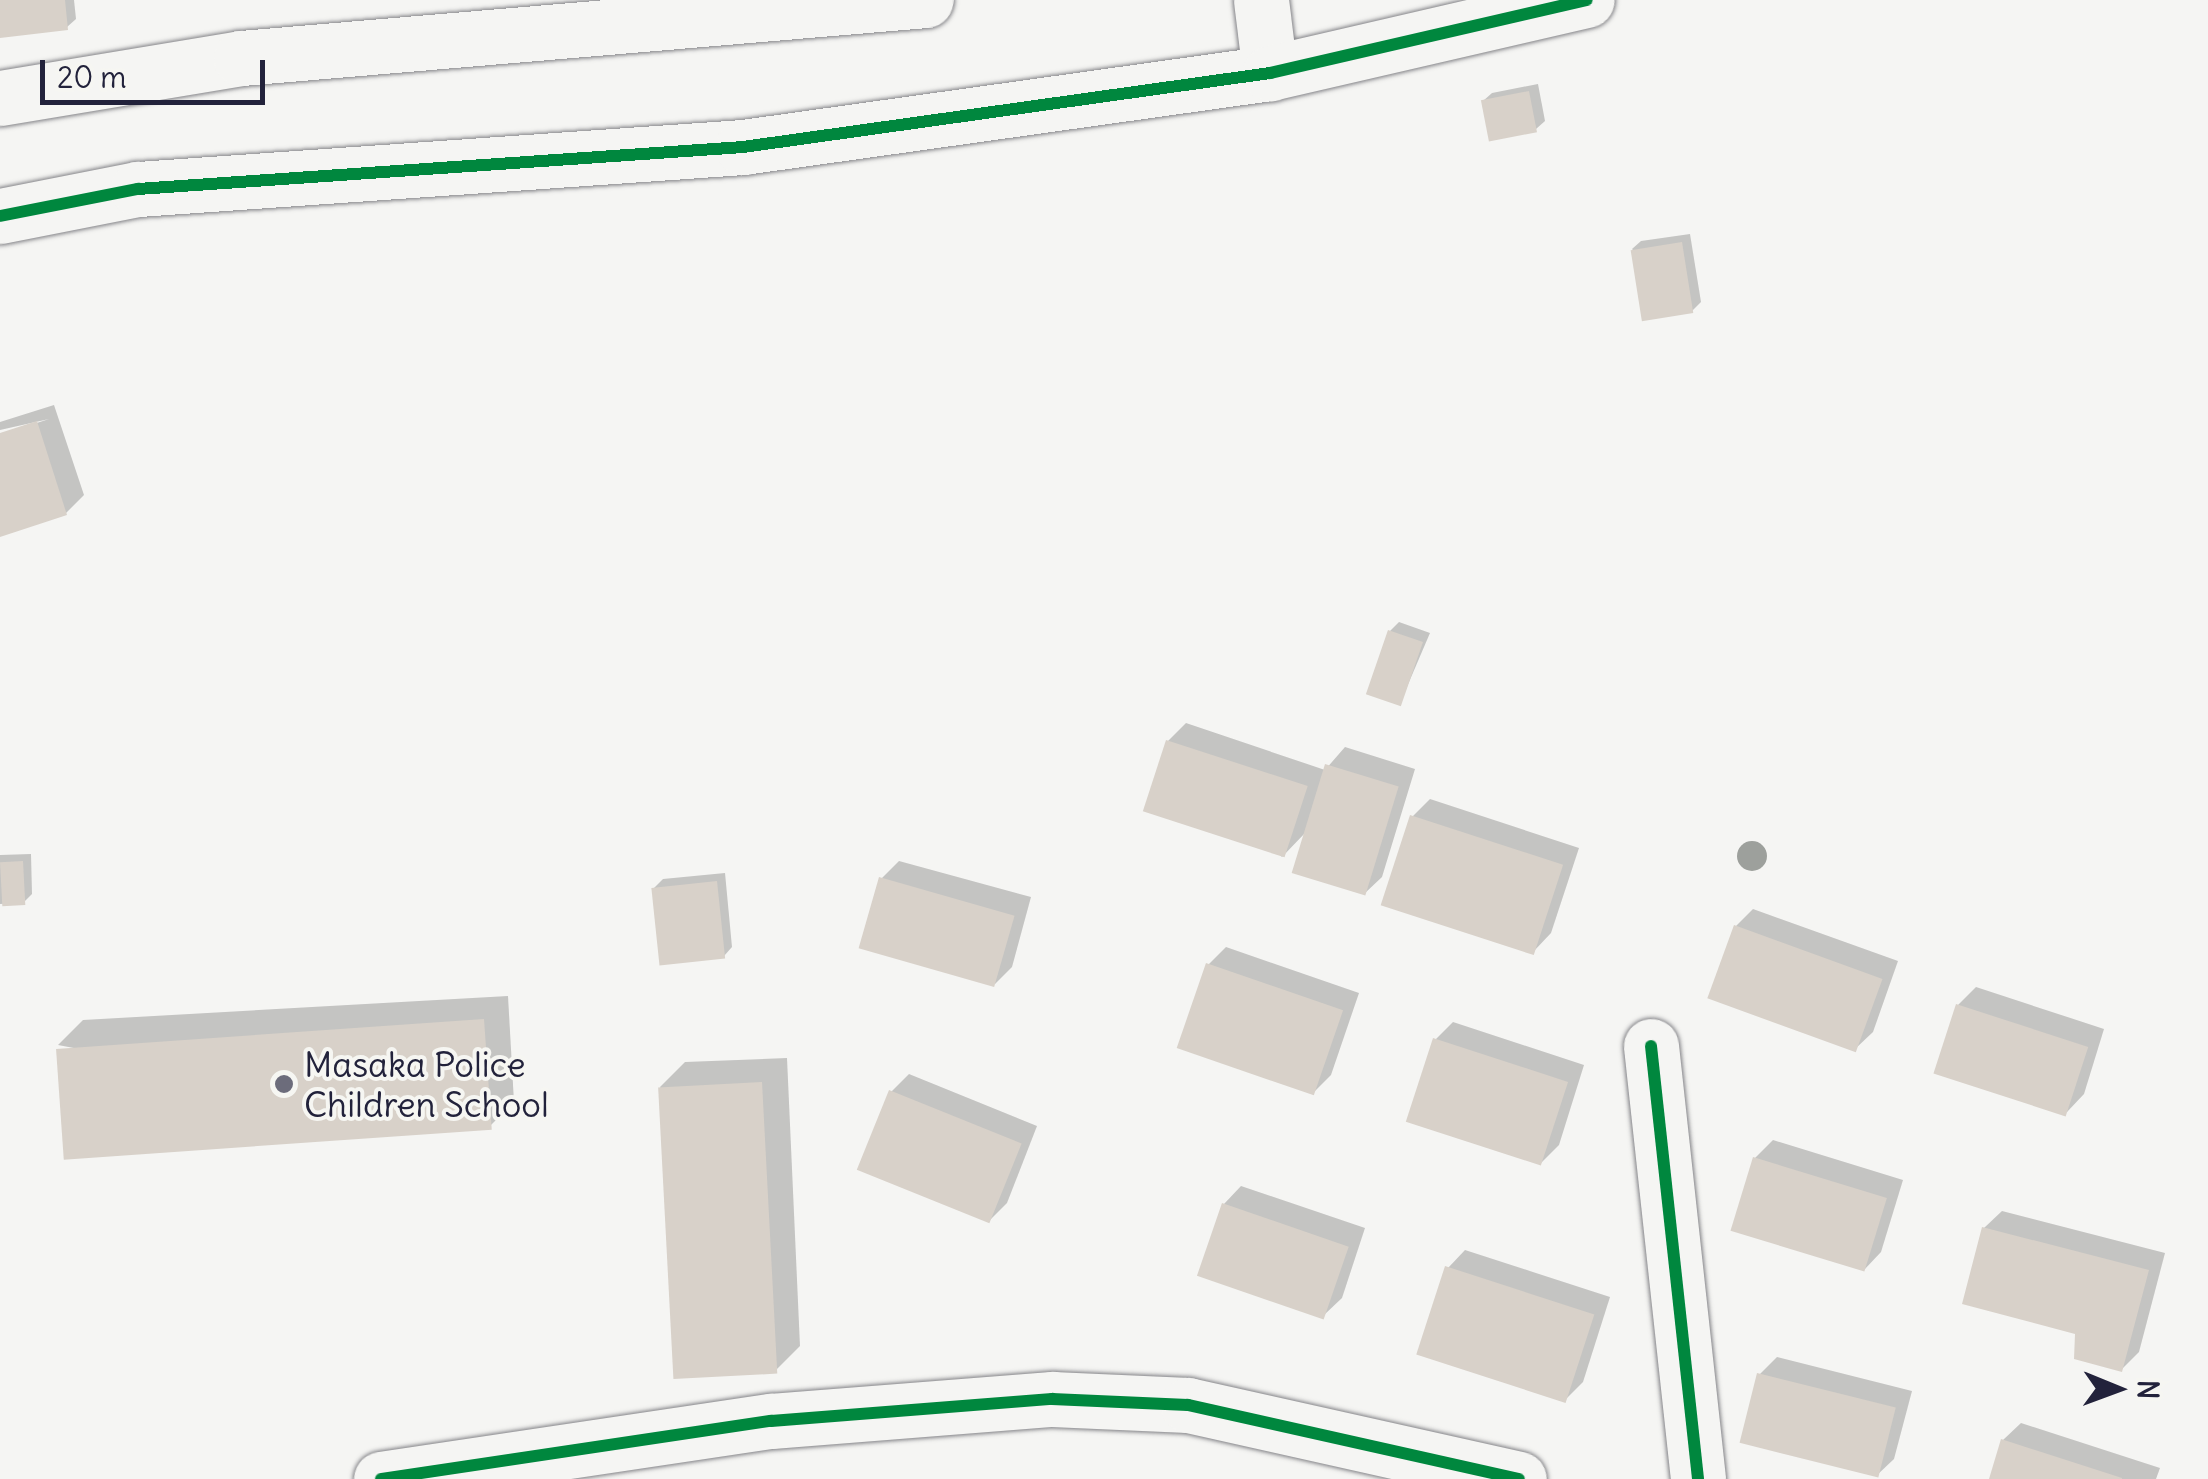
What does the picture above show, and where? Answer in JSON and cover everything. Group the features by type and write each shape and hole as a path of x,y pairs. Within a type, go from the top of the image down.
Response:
{"street":[{"path":"0,98 241,58 926,0"},
{"path":"1261,0 1270,73"},
{"path":"0,216 138,188 743,146 1270,73 1588,0"},
{"path":"1651,1046 1698,1479"},
{"path":"381,1479 772,1421 1052,1398 1188,1405 1519,1479"}],"building":[{"path":"0,0 65,0 68,30 0,38"},
{"path":"1529,91 1537,132 1489,142 1481,100"},
{"path":"1682,242 1693,313 1642,321 1631,250"},
{"path":"37,421 67,515 0,537 0,433"},
{"path":"1388,630 1423,642 1401,706 1366,694"},
{"path":"1166,740 1308,786 1285,857 1143,811"},
{"path":"1325,764 1399,787 1365,896 1292,873"},
{"path":"1410,815 1563,865 1534,955 1381,905"},
{"path":"23,861 25,905 2,906 0,862"},
{"path":"879,877 1015,916 994,987 859,948"},
{"path":"717,881 725,959 660,965 651,888"},
{"path":"1734,925 1882,979 1856,1052 1707,998"},
{"path":"1206,963 1343,1010 1314,1095 1177,1048"},
{"path":"1956,1004 2088,1047 2066,1116 1933,1073"},
{"path":"484,1019 492,1130 64,1160 56,1049"},
{"path":"1433,1038 1568,1082 1541,1166 1406,1122"},
{"path":"762,1082 777,1374 673,1379 658,1087"},
{"path":"889,1090 1022,1144 989,1223 857,1170"},
{"path":"1753,1157 1887,1198 1864,1272 1730,1231"},
{"path":"1222,1203 1349,1247 1324,1319 1197,1276"},
{"path":"1982,1227 2149,1270 2122,1372 2074,1359 2075,1334 1962,1304"},
{"path":"1445,1266 1594,1315 1566,1403 1416,1354"},
{"path":"1757,1373 1896,1408 1878,1477 1740,1443"},
{"path":"2001,1439 2122,1478 2122,1479 1989,1479"}],"cycle path":[{"path":"0,216 138,189 743,147 1270,73 1587,0"},
{"path":"1651,1046 1698,1479"},
{"path":"381,1479 771,1421 1052,1399 1188,1405 1519,1479"}],"place":[{"name":"Masaka Police Children School","path":"284,1084"}]}
